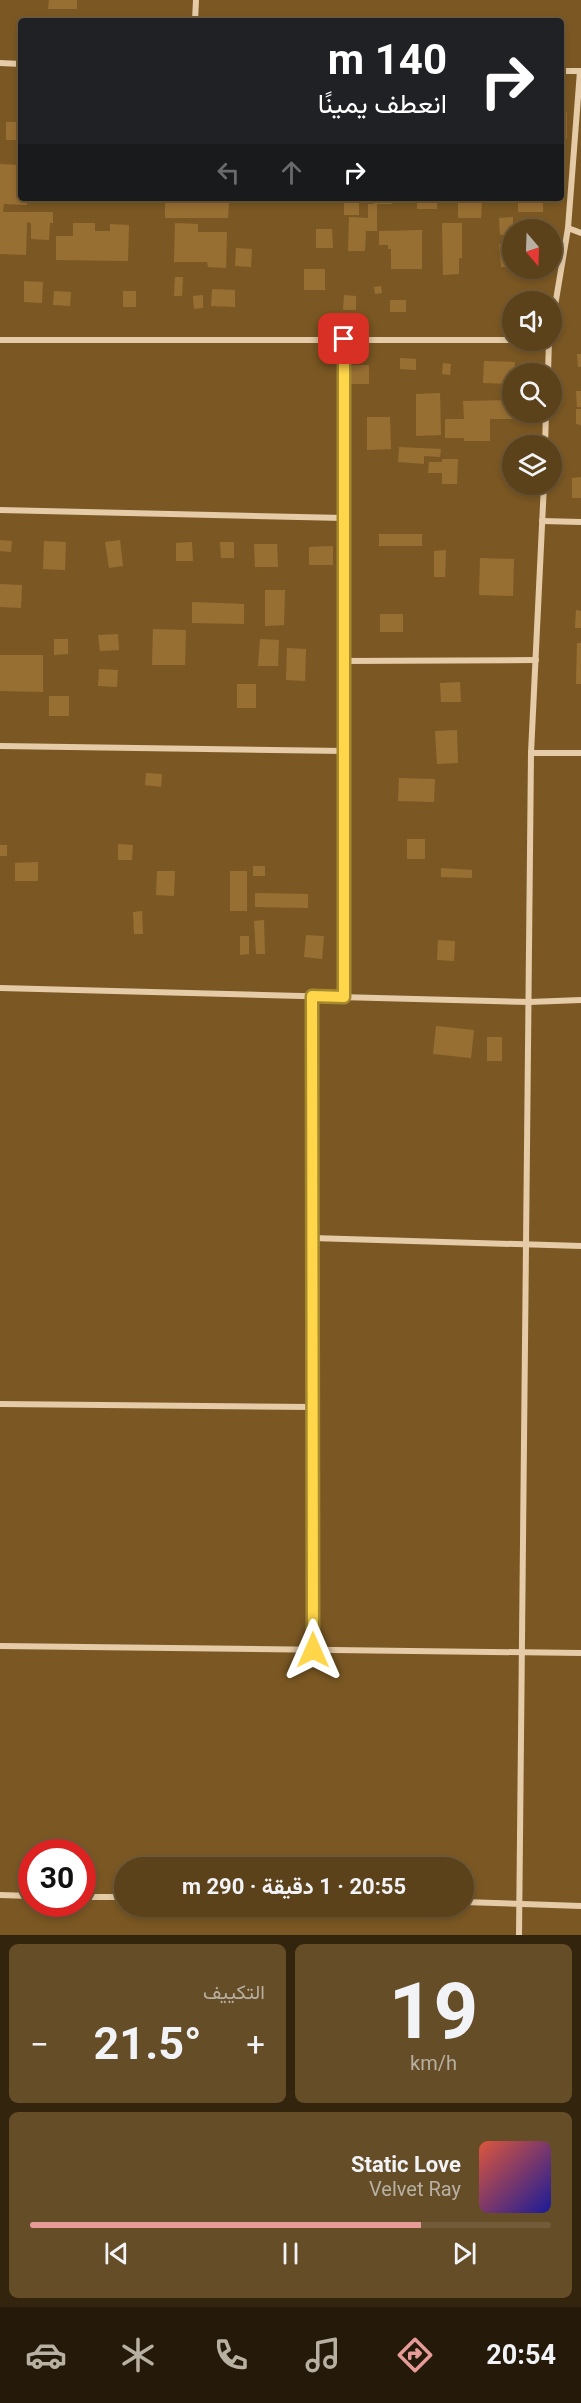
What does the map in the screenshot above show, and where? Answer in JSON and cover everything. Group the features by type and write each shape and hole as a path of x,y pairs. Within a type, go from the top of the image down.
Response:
{"street":[{"path":"195,18 196,0"},
{"path":"0,63 18,64"},
{"path":"558,291 568,228 580,71 564,71"},
{"path":"568,228 581,233"},
{"path":"344,339 344,997"},
{"path":"0,340 502,340"},
{"path":"519,1935 531,753 543,495"},
{"path":"0,510 344,518"},
{"path":"542,521 581,522"},
{"path":"344,661 536,660"},
{"path":"0,746 344,751"},
{"path":"531,753 581,753"},
{"path":"0,988 529,1002 581,1000"},
{"path":"312,996 313,1650"},
{"path":"312,1238 581,1246"},
{"path":"0,1404 312,1407"},
{"path":"0,1646 581,1653"},
{"path":"0,1895 18,1896"},
{"path":"96,1897 114,1897"},
{"path":"474,1902 581,1906"}],"building":[{"path":"49,0 77,0 77,9 48,9"},
{"path":"564,112 567,112 567,139 564,139"},
{"path":"6,122 18,122 18,140 6,140"},
{"path":"0,164 18,165 18,201 27,201 27,205 4,204 3,212 53,212 53,223 50,223 49,240 31,239 31,223 27,222 26,255 0,254"},
{"path":"165,201 229,202 228,218 165,218"},
{"path":"359,201 359,215 344,215 344,202"},
{"path":"374,201 392,201 392,204 377,204 377,231 366,231 365,251 348,251 349,217 368,218 368,204 374,204"},
{"path":"417,201 437,201 437,209 417,209"},
{"path":"458,201 482,201 481,218 458,218"},
{"path":"518,201 543,201 543,212 518,212"},
{"path":"513,217 513,219 502,219 502,235 500,235 499,218"},
{"path":"73,223 95,223 95,231 110,231 110,224 129,225 128,261 56,260 56,236 73,236"},
{"path":"175,223 198,224 198,232 227,232 226,268 208,267 207,262 174,262"},
{"path":"442,223 462,223 462,258 459,258 459,274 443,275"},
{"path":"316,229 332,229 333,248 316,248"},
{"path":"422,230 422,269 391,269 391,249 388,249 388,245 379,245 379,231"},
{"path":"499,244 502,244 502,267 501,267"},
{"path":"236,248 252,249 251,267 235,266"},
{"path":"304,269 325,269 325,290 304,290"},
{"path":"175,277 183,277 182,296 174,296"},
{"path":"24,281 43,282 42,303 24,302"},
{"path":"381,286 382,293 375,294 374,287"},
{"path":"212,289 235,290 235,307 211,306"},
{"path":"54,291 71,292 70,306 53,305"},
{"path":"123,291 136,291 136,307 123,307"},
{"path":"203,295 203,308 194,309 193,296"},
{"path":"344,295 356,296 356,310 343,310"},
{"path":"390,300 406,300 406,312 390,312"},
{"path":"577,354 581,354 581,367 578,367"},
{"path":"400,358 416,359 416,370 400,369"},
{"path":"484,361 515,362 502,363 502,384 483,383"},
{"path":"443,363 451,364 450,375 442,374"},
{"path":"349,365 369,365 369,384 348,384"},
{"path":"576,391 581,391 581,407 577,407"},
{"path":"440,393 441,435 416,436 416,394"},
{"path":"502,400 502,419 490,419 490,441 445,438 445,419 464,419 463,401"},
{"path":"576,409 581,409 581,425 576,424"},
{"path":"367,417 390,417 391,449 367,450"},
{"path":"399,447 441,449 440,457 424,456 424,464 398,462"},
{"path":"442,459 458,459 457,484 442,484 442,473 428,473 429,462 442,462"},
{"path":"581,477 581,498 572,498 572,478"},
{"path":"379,534 422,534 422,546 379,546"},
{"path":"0,540 12,541 11,552 0,551"},
{"path":"120,540 123,566 109,568 105,542"},
{"path":"44,541 66,542 65,570 43,569"},
{"path":"192,542 193,561 176,561 176,543"},
{"path":"220,542 234,542 234,558 221,558"},
{"path":"254,544 277,544 278,567 255,567"},
{"path":"333,546 333,565 309,565 309,547"},
{"path":"446,550 445,577 434,577 434,551"},
{"path":"480,558 514,559 513,596 479,595"},
{"path":"0,584 22,585 21,608 0,607"},
{"path":"265,590 285,590 284,625 265,626"},
{"path":"192,602 244,604 244,624 192,623"},
{"path":"576,610 581,611 581,628 575,628"},
{"path":"380,614 403,614 403,632 380,632"},
{"path":"153,629 186,630 185,665 152,665"},
{"path":"118,634 119,650 100,651 98,635"},
{"path":"54,639 68,639 68,654 54,655"},
{"path":"260,639 279,640 278,666 258,666"},
{"path":"577,643 581,643 581,684 576,684"},
{"path":"287,648 306,649 305,681 286,680"},
{"path":"0,655 43,655 43,692 0,691"},
{"path":"99,669 118,670 117,687 98,686"},
{"path":"460,682 461,702 441,702 440,683"},
{"path":"237,684 256,684 256,708 237,708"},
{"path":"49,696 69,696 69,716 49,716"},
{"path":"457,730 458,763 437,764 435,731"},
{"path":"146,773 162,774 161,787 145,785"},
{"path":"399,778 435,779 434,802 398,801"},
{"path":"407,839 425,839 425,859 407,859"},
{"path":"118,844 133,845 132,860 118,860"},
{"path":"0,845 7,845 7,856 0,856"},
{"path":"38,862 38,881 15,881 15,863"},
{"path":"253,866 265,866 265,876 253,876"},
{"path":"441,868 472,870 472,878 441,877"},
{"path":"157,871 175,871 174,896 156,895"},
{"path":"230,871 247,871 247,911 230,911"},
{"path":"255,893 308,894 308,908 255,907"},
{"path":"142,911 143,934 134,934 133,912"},
{"path":"264,920 265,954 256,954 254,921"},
{"path":"306,935 324,936 322,959 304,957"},
{"path":"240,936 249,936 249,954 240,955"},
{"path":"438,940 455,941 454,961 437,960"},
{"path":"436,1026 474,1030 471,1058 433,1054"},
{"path":"487,1037 502,1037 502,1061 487,1061"}],"route":[{"path":"313,1650 312,996 344,997 344,339"}]}
